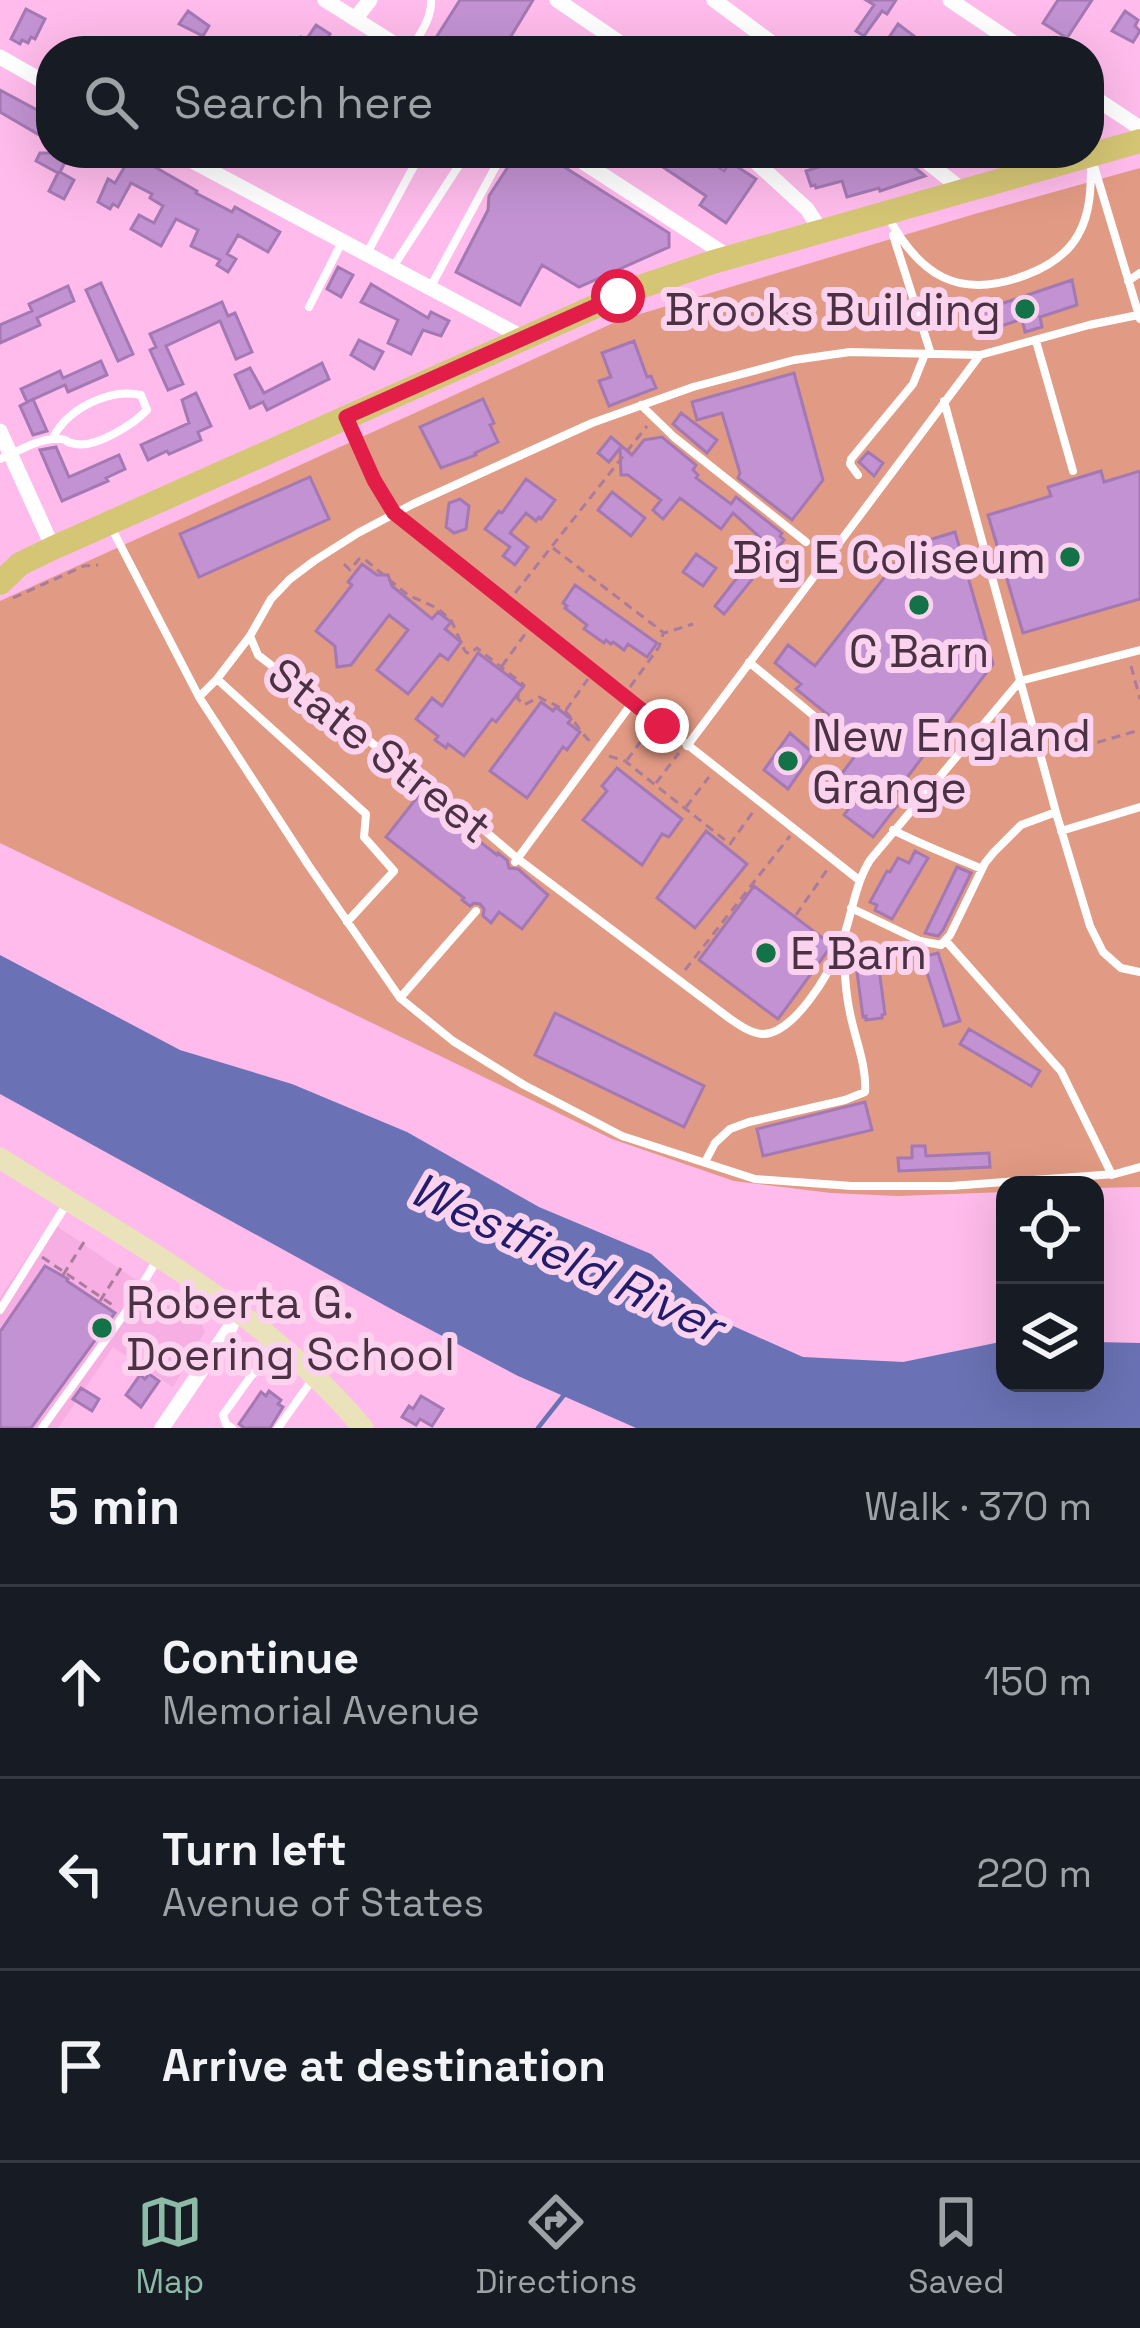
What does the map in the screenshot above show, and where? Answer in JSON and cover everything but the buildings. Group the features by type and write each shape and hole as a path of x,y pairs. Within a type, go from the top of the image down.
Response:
{"main road":[{"path":"1104,152 1140,142"},
{"path":"6,591 10,564 637,288 729,257 965,192 1024,168"},
{"path":"0,1158 237,1311 315,1376 362,1428"}],"street":[{"path":"325,0 383,36"},
{"path":"355,19 370,0"},
{"path":"557,0 610,36"},
{"path":"714,0 763,36"},
{"path":"950,0 1004,36"},
{"path":"0,57 36,77"},
{"path":"1104,104 1140,128"},
{"path":"220,168 343,242 524,338"},
{"path":"592,168 729,257"},
{"path":"762,168 807,209 822,232"},
{"path":"935,168 965,192"},
{"path":"0,430 5,457 53,548"},
{"path":"162,1428 237,1311"}],"lane":[{"path":"418,36 431,0"},
{"path":"366,254 413,168"},
{"path":"392,268 457,168"},
{"path":"430,288 494,168"},
{"path":"886,214 907,249 940,277 965,285 1007,281 1056,260 1078,235 1089,204 1090,168"},
{"path":"199,697 250,636 263,609 290,579 328,551 394,513 559,437 641,404 794,360 850,352 980,356 1089,325 1139,318 1095,168"},
{"path":"858,475 851,459 913,384 928,354 886,214"},
{"path":"309,307 343,242"},
{"path":"1128,281 1140,273"},
{"path":"1036,341 1073,471"},
{"path":"686,745 980,356"},
{"path":"5,457 53,438 84,445 131,425 147,410 146,402 130,392 112,395 68,418 53,438"},
{"path":"944,401 1090,926 1103,952 1121,968 1140,972"},
{"path":"641,404 674,437 806,542"},
{"path":"346,417 394,513 859,880"},
{"path":"109,523 199,697 347,922 400,998 452,1041 622,1136 755,1178 852,1186 951,1186 1112,1174 1140,1167"},
{"name":"State Street","path":"250,636 257,655 478,824 516,861 745,1028 763,1034 779,1030 802,1009 833,962 844,935"},
{"path":"705,1162 730,1129 865,1092 849,1012 844,935 859,880 870,860 1020,682 1140,650"},
{"path":"749,662 849,745"},
{"path":"217,679 366,814 364,837 394,871 347,922"},
{"name":"State Street","path":"516,861 632,703"},
{"path":"1061,832 1140,807"},
{"path":"851,908 931,945 941,945 982,869 1013,831 1056,812"},
{"path":"893,830 982,869"},
{"name":"State Street","path":"400,998 476,911"},
{"path":"946,941 1061,1071 1112,1174"},
{"path":"0,1310 68,1202"},
{"path":"43,1428 158,1259"},
{"path":"232,1428 223,1415 251,1376 282,1346"},
{"path":"278,1428 315,1376"}],"path":[{"path":"507,603 654,417"},
{"path":"551,547 664,633"},
{"path":"344,564 350,570 359,559 366,560 409,595 437,608 452,620 465,651 469,654 477,648 524,685 517,698 524,705 539,697 565,711 584,736 615,760 626,761 730,844 759,802"},
{"path":"6,591 84,566 98,566"},
{"path":"501,667 532,624"},
{"path":"664,633 693,624"},
{"path":"623,696 664,633"},
{"path":"1126,653 1140,699"},
{"path":"565,711 593,672"},
{"path":"626,761 656,722"},
{"path":"1041,759 1140,730"},
{"path":"655,785 686,745"},
{"path":"685,809 716,769"},
{"path":"678,979 794,830"},
{"path":"796,915 834,860"},
{"path":"64,1274 86,1239"},
{"path":"36,1253 118,1308"},
{"path":"101,1299 123,1265"}],"shaded area":[{"path":"1140,168 1140,1187 1104,1188 1104,1176 996,1176 996,1192 898,1196 734,1181 612,1139 0,843 0,601 620,320"},
{"name":"Roberta G. Doering School","path":"51,1222 205,1331 173,1387 113,1347 58,1428 0,1428 0,1298"}],"water":[{"name":"Westfield River","path":"0,955 180,1050 292,1084 407,1132 539,1207 651,1254 731,1325 803,1357 903,1362 996,1343 996,1392 1104,1392 1104,1342 1140,1343 1140,1428 636,1428 518,1376 0,1094"}],"waterway":[{"path":"538,1428 564,1395"}],"place":[{"name":"Brooks Building","path":"1025,309"},
{"name":"Big E Coliseum","path":"1070,557"},
{"name":"C Barn","path":"919,605"},
{"name":"New England Grange","path":"788,761"},
{"name":"E Barn","path":"766,953"},
{"name":"Roberta G. Doering School","path":"102,1328"}],"route":[{"path":"618,296 346,417 394,513 662,726"}]}
